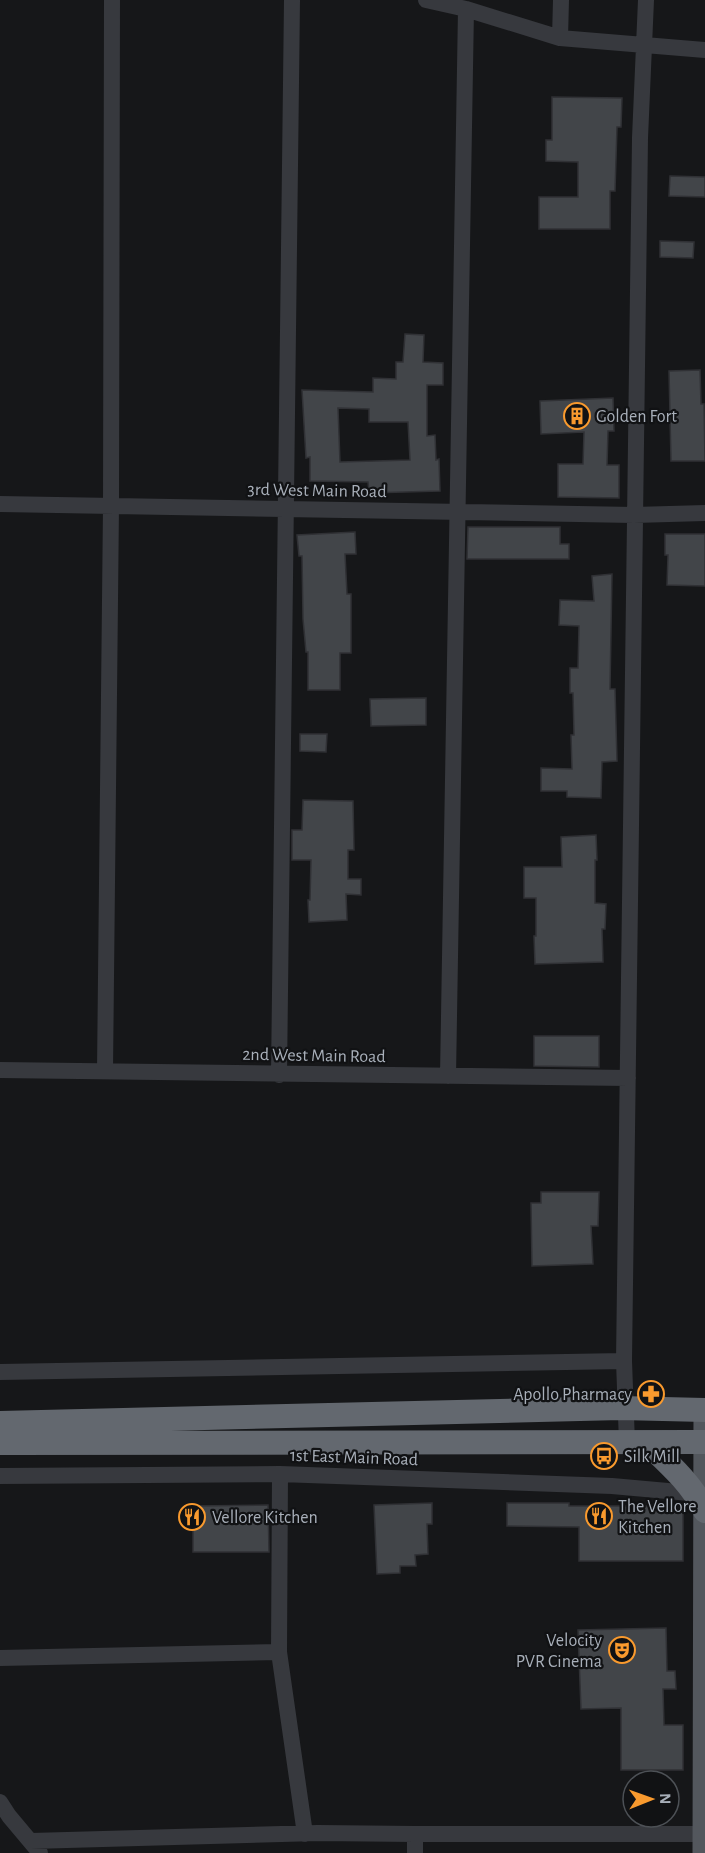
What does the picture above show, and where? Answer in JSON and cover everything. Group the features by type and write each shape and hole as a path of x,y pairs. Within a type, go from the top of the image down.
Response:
{"highway":[{"path":"0,1422 625,1408 704,1410"},
{"path":"0,1443 704,1442"},
{"path":"637,1443 686,1480 703,1501"}],"main road":[{"path":"704,1410 704,1840"}],"street":[{"path":"105,1071 111,506 112,0"},
{"path":"279,1075 291,0"},
{"path":"426,0 466,9 560,38 705,50"},
{"path":"560,38 561,0"},
{"path":"637,1443 625,1408 624,1361 640,138 646,0"},
{"path":"448,1076 466,9"},
{"name":"3rd West Main Road","path":"0,504 634,515 705,513"},
{"name":"2nd West Main Road","path":"0,1070 628,1078"},
{"path":"0,1372 624,1361"},
{"path":"280,1474 279,1652 305,1834"},
{"name":"1st East Main Road","path":"0,1476 280,1474 612,1486 703,1501"},
{"path":"0,1658 279,1652"},
{"path":"0,1802 36,1847 305,1834 704,1840"},
{"path":"415,1834 415,1853"}],"building":[{"path":"552,97 622,98 621,127 617,127 615,191 610,191 610,229 539,229 539,197 578,197 578,162 546,161 546,140 552,140"},
{"path":"670,176 705,177 705,197 669,196"},
{"path":"660,241 694,242 693,258 660,257"},
{"path":"405,334 424,335 423,362 443,363 443,385 427,385 427,436 435,435 436,460 439,459 440,491 369,493 368,482 310,481 310,457 306,458 302,390 373,392 373,378 396,379 396,362 403,362","holes":["338,408 369,409 369,422 408,422 410,460 340,462"]},
{"path":"700,370 701,404 704,404 705,461 671,461 669,371"},
{"path":"613,398 614,431 608,431 607,465 619,465 619,498 558,497 558,464 583,464 584,432 541,434 540,401"},
{"path":"468,527 560,527 560,544 569,544 569,559 467,559"},
{"path":"355,532 356,554 345,554 347,594 351,594 351,653 340,653 340,690 308,690 308,652 306,652 303,619 302,556 299,556 297,535"},
{"path":"665,534 705,534 705,586 667,585 668,555 665,555"},
{"path":"612,574 610,689 615,689 617,761 602,762 601,798 567,797 567,791 541,791 541,768 572,769 571,735 574,735 570,668 578,668 579,626 559,625 560,600 594,601 592,576"},
{"path":"426,698 426,725 371,726 370,699"},
{"path":"300,734 327,734 326,752 300,751"},
{"path":"303,800 353,801 354,850 348,850 348,879 361,879 361,895 346,894 347,920 309,922 311,860 292,860 292,830 302,830"},
{"path":"596,835 595,903 606,904 605,929 602,929 603,962 535,964 536,898 524,898 524,867 562,867 561,837"},
{"path":"534,1036 599,1036 599,1067 534,1066"},
{"path":"541,1192 599,1192 598,1226 591,1226 593,1264 532,1266 531,1203 541,1203"},
{"path":"432,1503 432,1524 427,1524 428,1554 415,1555 416,1566 400,1566 400,1573 377,1574 374,1505"},
{"path":"507,1503 569,1503 569,1506 683,1506 683,1561 579,1561 579,1527 507,1526"},
{"path":"268,1505 269,1552 193,1552 193,1506"},
{"name":"Velocity PVR Cinema","path":"666,1628 667,1671 675,1671 676,1689 663,1689 664,1725 683,1725 683,1770 621,1769 621,1708 581,1709 578,1630"}],"place":[{"name":"Golden Fort","path":"577,416"},
{"name":"Apollo Pharmacy","path":"651,1394"},
{"name":"Silk Mill","path":"604,1456"},
{"name":"The Vellore Kitchen","path":"599,1516"},
{"name":"Vellore Kitchen","path":"192,1517"},
{"name":"Velocity PVR Cinema","path":"622,1650"}]}
